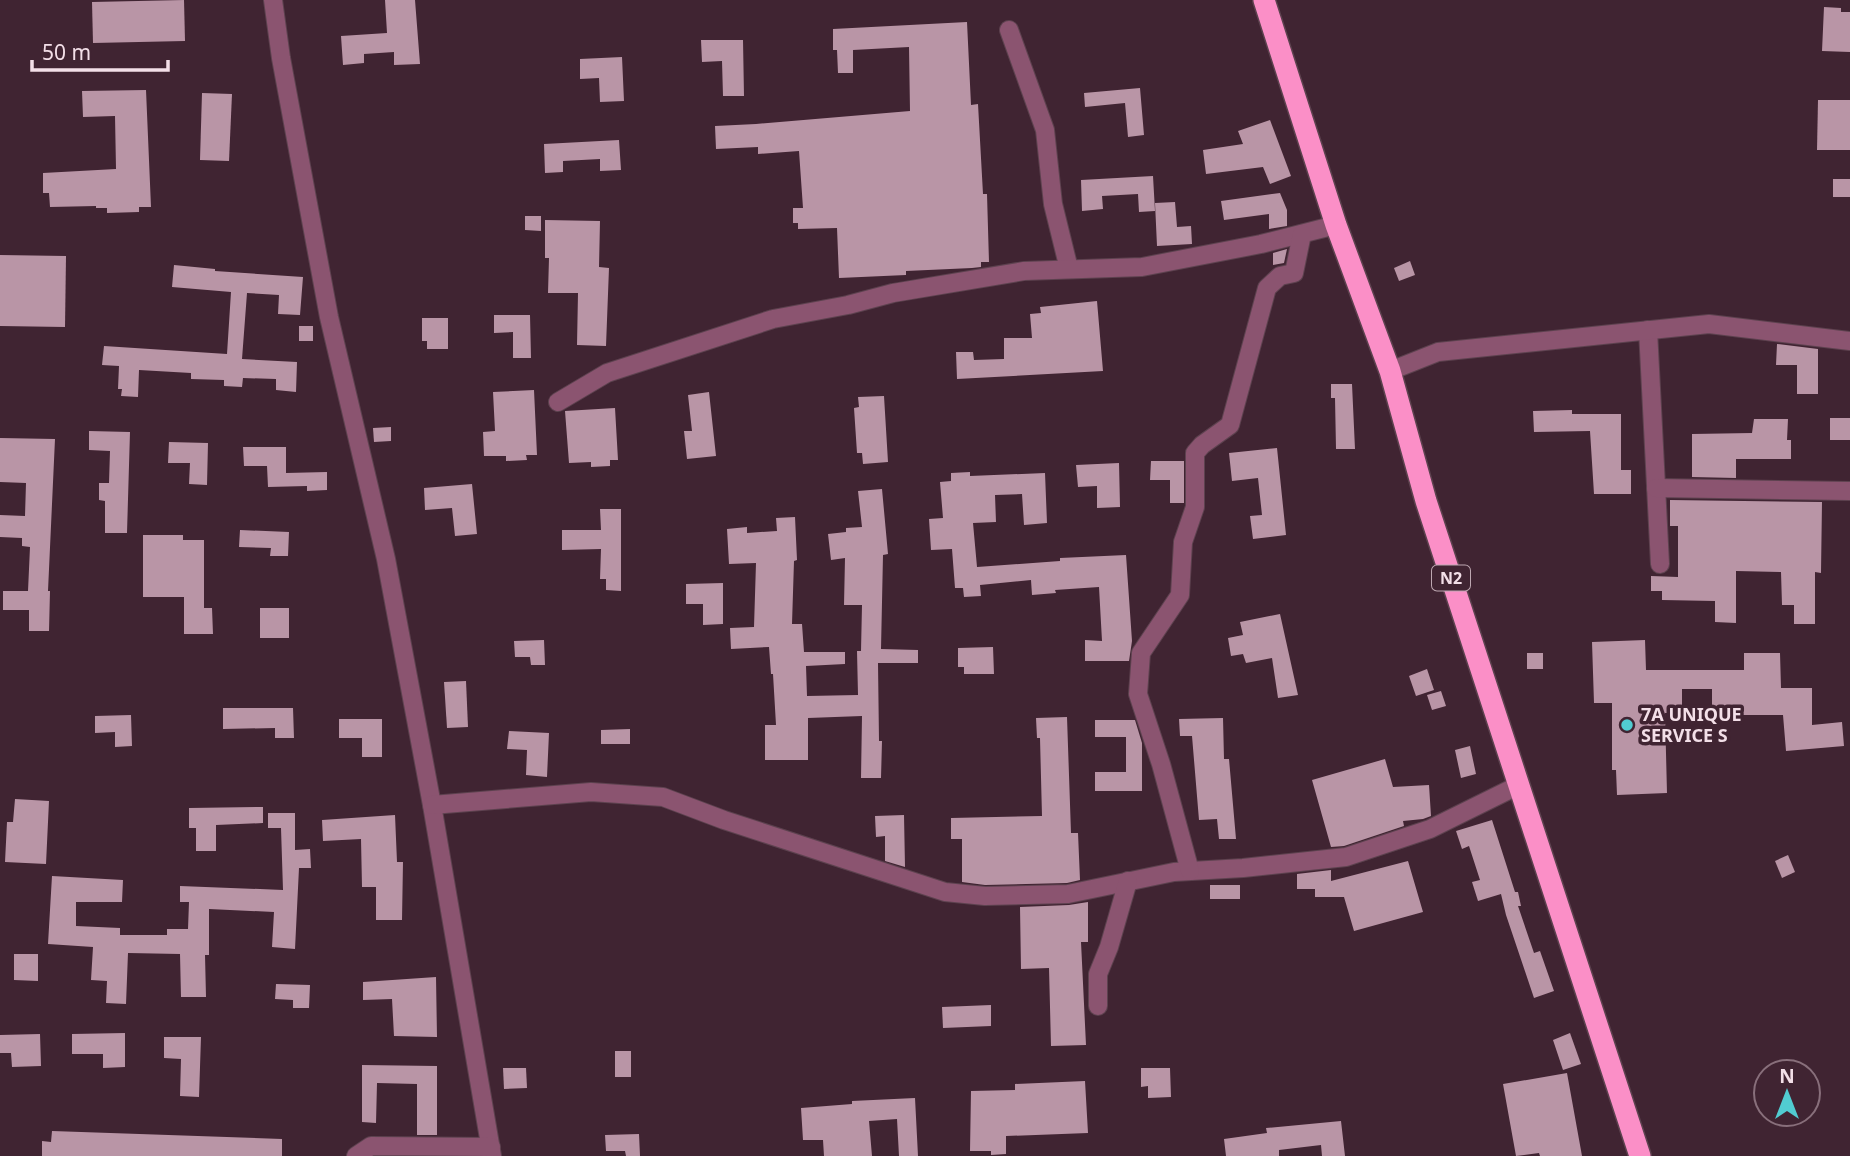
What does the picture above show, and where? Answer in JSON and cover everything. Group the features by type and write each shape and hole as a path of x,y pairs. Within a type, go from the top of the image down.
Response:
{"highway":[{"name":"N2","path":"1264,0 1336,225 1390,371 1426,501 1640,1156"}],"street":[{"path":"273,0 281,58 329,317 386,559 432,804 491,1152 371,1146 356,1156"},
{"path":"1009,30 1045,130 1053,204 1069,269"},
{"path":"558,402 607,373 773,319 848,305 893,293 1024,271 1142,267 1261,244 1336,225"},
{"path":"1190,871 1161,764 1138,694 1141,653 1180,595 1183,542 1195,507 1195,453 1230,425 1267,288 1280,276 1294,273 1302,234"},
{"path":"1390,371 1438,352 1709,324 1850,341"},
{"path":"1648,330 1660,564"},
{"path":"1656,488 1850,491"},
{"path":"432,804 591,792 663,797 724,820 944,892 985,895 1068,894 1174,872 1346,857 1430,828 1519,785"},
{"path":"1098,1006 1098,974 1129,881"}],"building":[{"path":"184,0 185,41 93,43 92,2"},
{"path":"385,0 415,0 420,64 394,65 394,52 364,54 364,63 343,65 341,36 387,33"},
{"path":"1824,7 1841,8 1841,12 1850,12 1850,52 1822,51"},
{"path":"967,22 971,105 978,104 983,194 987,194 989,262 981,262 981,267 972,268 839,278 837,228 798,229 798,223 793,223 793,208 803,208 799,151 758,154 758,147 716,149 715,126 910,111 909,47 853,50 853,73 838,73 837,50 833,50 833,29"},
{"path":"701,40 743,40 744,96 723,96 722,61 702,62"},
{"path":"622,57 624,101 600,102 599,78 580,79 580,59"},
{"path":"1140,88 1144,135 1128,137 1125,103 1085,107 1084,93"},
{"path":"146,90 151,207 139,207 139,212 107,213 107,208 96,206 50,207 49,193 43,193 43,173 116,169 115,116 83,117 82,91"},
{"path":"202,93 232,94 229,161 200,160"},
{"path":"1818,100 1850,100 1850,150 1817,150"},
{"path":"1270,120 1291,176 1270,184 1263,167 1206,174 1203,150 1243,144 1238,131"},
{"path":"619,140 621,170 600,171 600,159 563,161 563,172 545,173 544,144"},
{"path":"1153,176 1155,211 1139,212 1138,194 1102,196 1103,209 1082,211 1081,180"},
{"path":"1833,179 1850,179 1850,197 1833,197"},
{"path":"1280,193 1287,210 1287,226 1269,229 1269,214 1224,220 1221,201"},
{"path":"1175,202 1177,227 1191,226 1192,244 1157,246 1155,203"},
{"path":"525,216 541,216 541,231 525,230"},
{"path":"545,220 600,221 599,267 609,268 606,346 577,345 578,293 548,293 549,258 545,258"},
{"path":"1287,249 1284,263 1273,265 1273,253"},
{"path":"0,255 66,256 65,327 0,326"},
{"path":"1410,261 1415,275 1399,281 1394,268"},
{"path":"174,265 215,271 303,277 300,315 278,314 279,295 247,293 242,359 297,362 296,392 276,390 276,379 243,378 242,387 224,386 224,380 191,379 191,373 139,370 138,397 121,396 122,389 118,389 119,366 102,365 104,346 227,354 231,292 172,287"},
{"path":"1097,301 1103,371 957,379 956,352 973,352 974,360 1004,359 1004,338 1032,338 1030,314 1041,313 1040,307"},
{"path":"494,315 530,315 531,358 513,358 513,332 494,333"},
{"path":"422,318 448,318 448,349 427,349 427,341 422,341"},
{"path":"299,326 313,326 313,341 299,341"},
{"path":"1777,344 1818,349 1818,394 1797,394 1797,365 1776,365"},
{"path":"1331,384 1352,384 1355,449 1336,449 1335,398 1331,398"},
{"path":"534,390 537,455 526,455 527,460 506,461 506,456 484,456 483,432 495,431 493,392"},
{"path":"709,392 716,456 687,459 684,431 692,431 688,395"},
{"path":"884,396 888,462 863,464 862,453 857,453 854,408 859,407 858,397"},
{"path":"615,408 618,460 610,460 610,466 591,467 591,462 569,463 565,411"},
{"path":"1572,410 1572,414 1621,414 1621,470 1631,470 1631,494 1594,494 1590,431 1534,432 1533,411"},
{"path":"1830,418 1850,418 1850,440 1830,440"},
{"path":"1754,419 1788,419 1787,440 1791,440 1791,459 1736,459 1736,478 1692,477 1692,434 1752,433"},
{"path":"391,427 391,441 374,442 373,428"},
{"path":"89,431 130,432 127,533 105,533 105,501 99,500 99,483 109,483 110,451 89,450"},
{"path":"0,438 55,439 48,591 49,631 29,631 29,610 3,610 3,591 28,591 30,547 22,546 22,538 0,537 0,515 25,516 26,483 0,482"},
{"path":"169,442 208,443 207,485 189,484 190,463 168,463"},
{"path":"243,447 286,447 286,473 327,472 327,490 307,491 307,486 268,487 267,466 244,466"},
{"path":"1277,448 1286,535 1253,539 1250,516 1262,515 1258,478 1232,481 1229,453"},
{"path":"1151,461 1184,461 1184,503 1170,503 1170,480 1150,480"},
{"path":"1119,463 1120,507 1097,508 1097,486 1078,487 1076,465"},
{"path":"970,472 970,476 1045,473 1047,523 1024,525 1022,494 995,495 996,522 973,523 977,567 1060,561 1060,558 1126,555 1132,641 1129,661 1085,661 1085,640 1102,641 1099,587 1055,590 1056,593 1032,595 1031,580 980,585 981,596 964,597 963,588 955,588 952,549 931,550 929,519 943,518 940,482 951,481 951,473"},
{"path":"472,484 477,534 455,536 452,508 425,510 424,488"},
{"path":"882,489 888,554 883,555 881,649 918,650 918,663 878,663 881,778 861,778 862,716 808,718 808,760 765,760 765,725 776,725 769,647 731,649 730,628 754,627 756,563 729,564 727,529 747,527 747,533 777,531 776,518 795,517 797,560 794,561 792,624 802,624 804,652 845,652 845,664 806,666 807,696 858,695 857,651 861,651 862,605 844,605 845,558 831,560 828,534 846,532 846,528 862,527 858,491"},
{"path":"1670,500 1822,502 1821,573 1815,572 1815,624 1794,624 1794,605 1782,605 1781,572 1736,571 1736,623 1715,622 1715,601 1662,600 1662,591 1651,591 1651,576 1678,577 1678,526 1670,526"},
{"path":"600,509 621,509 621,591 606,590 606,579 600,579 601,549 562,550 562,530 601,530"},
{"path":"240,530 289,532 288,556 270,556 271,548 239,547"},
{"path":"143,535 183,535 183,540 204,540 204,608 212,608 213,634 184,634 184,597 143,597"},
{"path":"723,583 723,624 703,625 703,604 686,604 686,584"},
{"path":"260,608 289,608 289,638 260,638"},
{"path":"1280,614 1298,695 1278,698 1272,658 1246,663 1243,654 1231,656 1228,638 1243,635 1240,622"},
{"path":"544,640 545,665 531,665 530,657 515,657 514,641"},
{"path":"1645,640 1646,670 1744,670 1744,653 1780,653 1781,688 1812,688 1812,725 1842,722 1844,746 1786,751 1783,715 1712,715 1712,689 1682,689 1682,713 1665,713 1667,793 1617,795 1616,770 1612,770 1612,703 1594,703 1592,642"},
{"path":"993,647 994,674 964,674 964,667 958,667 958,648"},
{"path":"1527,653 1543,653 1543,669 1527,669"},
{"path":"1427,669 1434,690 1416,696 1409,676"},
{"path":"466,681 468,727 447,728 444,682"},
{"path":"1441,691 1446,706 1432,710 1427,695"},
{"path":"223,708 293,708 294,738 275,738 275,728 223,729"},
{"path":"131,715 132,746 115,747 115,732 95,733 95,716"},
{"path":"1067,717 1071,833 1078,833 1080,880 1067,883 985,885 962,882 962,839 951,839 951,818 1042,816 1040,738 1037,738 1036,718"},
{"path":"1223,718 1224,759 1229,759 1236,839 1219,839 1217,819 1199,820 1192,736 1180,736 1179,719"},
{"path":"339,719 382,719 382,757 362,757 362,738 339,738"},
{"path":"1095,720 1135,720 1142,743 1142,791 1095,791 1095,772 1126,772 1126,737 1095,737"},
{"path":"630,729 630,744 601,744 601,730"},
{"path":"509,731 549,733 547,777 526,775 527,750 507,749"},
{"path":"1470,746 1476,774 1461,778 1455,750"},
{"path":"1385,759 1393,787 1429,785 1431,816 1403,821 1404,826 1344,846 1331,847 1312,780"},
{"path":"15,799 49,801 46,864 5,862 7,822 13,822"},
{"path":"263,807 263,823 216,825 216,851 196,851 196,828 189,828 189,808"},
{"path":"268,813 295,813 295,850 310,849 311,868 299,868 295,949 272,947 274,912 209,909 209,955 205,955 206,997 181,997 180,954 128,953 126,1004 106,1003 107,981 91,980 93,947 48,944 52,876 123,880 122,902 76,902 76,926 120,928 120,935 167,935 167,929 188,929 189,902 180,902 180,886 283,890 281,828 268,828"},
{"path":"395,815 397,862 403,862 402,920 376,920 376,887 362,887 361,839 323,841 322,820"},
{"path":"904,815 905,867 885,861 885,836 876,837 875,816"},
{"path":"1492,820 1515,892 1518,892 1521,906 1518,906 1534,953 1540,951 1554,991 1534,998 1501,894 1478,901 1472,882 1480,880 1469,846 1462,849 1456,831"},
{"path":"1788,855 1795,872 1782,878 1775,861"},
{"path":"1408,861 1423,912 1354,931 1344,897 1315,897 1315,889 1297,889 1297,874 1331,870 1331,881"},
{"path":"1210,885 1240,885 1240,899 1210,899"},
{"path":"1088,902 1088,942 1081,942 1086,1045 1051,1046 1049,968 1021,969 1020,907"},
{"path":"14,954 38,954 38,981 14,980"},
{"path":"436,977 437,1037 394,1036 392,999 363,1000 363,982"},
{"path":"276,984 310,985 309,1008 293,1008 293,1000 275,999"},
{"path":"991,1005 991,1026 943,1028 942,1007"},
{"path":"125,1033 125,1067 103,1068 103,1054 72,1054 72,1034"},
{"path":"1570,1033 1581,1064 1563,1070 1553,1040"},
{"path":"40,1034 41,1066 12,1067 11,1053 0,1053 0,1035"},
{"path":"164,1037 201,1037 199,1097 180,1096 181,1059 164,1058"},
{"path":"615,1051 631,1051 631,1077 615,1077"},
{"path":"362,1065 437,1066 437,1135 417,1135 417,1084 377,1083 376,1123 362,1122"},
{"path":"503,1068 526,1068 527,1088 504,1089"},
{"path":"1141,1068 1170,1068 1171,1097 1148,1098 1148,1086 1141,1087"},
{"path":"1567,1073 1582,1156 1540,1156 1539,1153 1516,1156 1503,1084"},
{"path":"1085,1081 1088,1133 1006,1136 1006,1154 991,1155 991,1151 970,1151 971,1091 1015,1090 1015,1084"},
{"path":"915,1098 918,1156 899,1156 897,1119 869,1121 872,1156 824,1156 823,1140 803,1140 801,1108 852,1104 852,1101"},
{"path":"1341,1121 1345,1156 1322,1156 1321,1145 1279,1150 1279,1156 1226,1156 1224,1139 1267,1133 1266,1128"},
{"path":"52,1131 282,1139 282,1156 42,1156 42,1141 51,1142"},
{"path":"639,1134 640,1156 626,1156 625,1151 606,1151 605,1135"}],"place":[{"name":"7A UNIQUE SERVICE S","path":"1627,725"}]}
